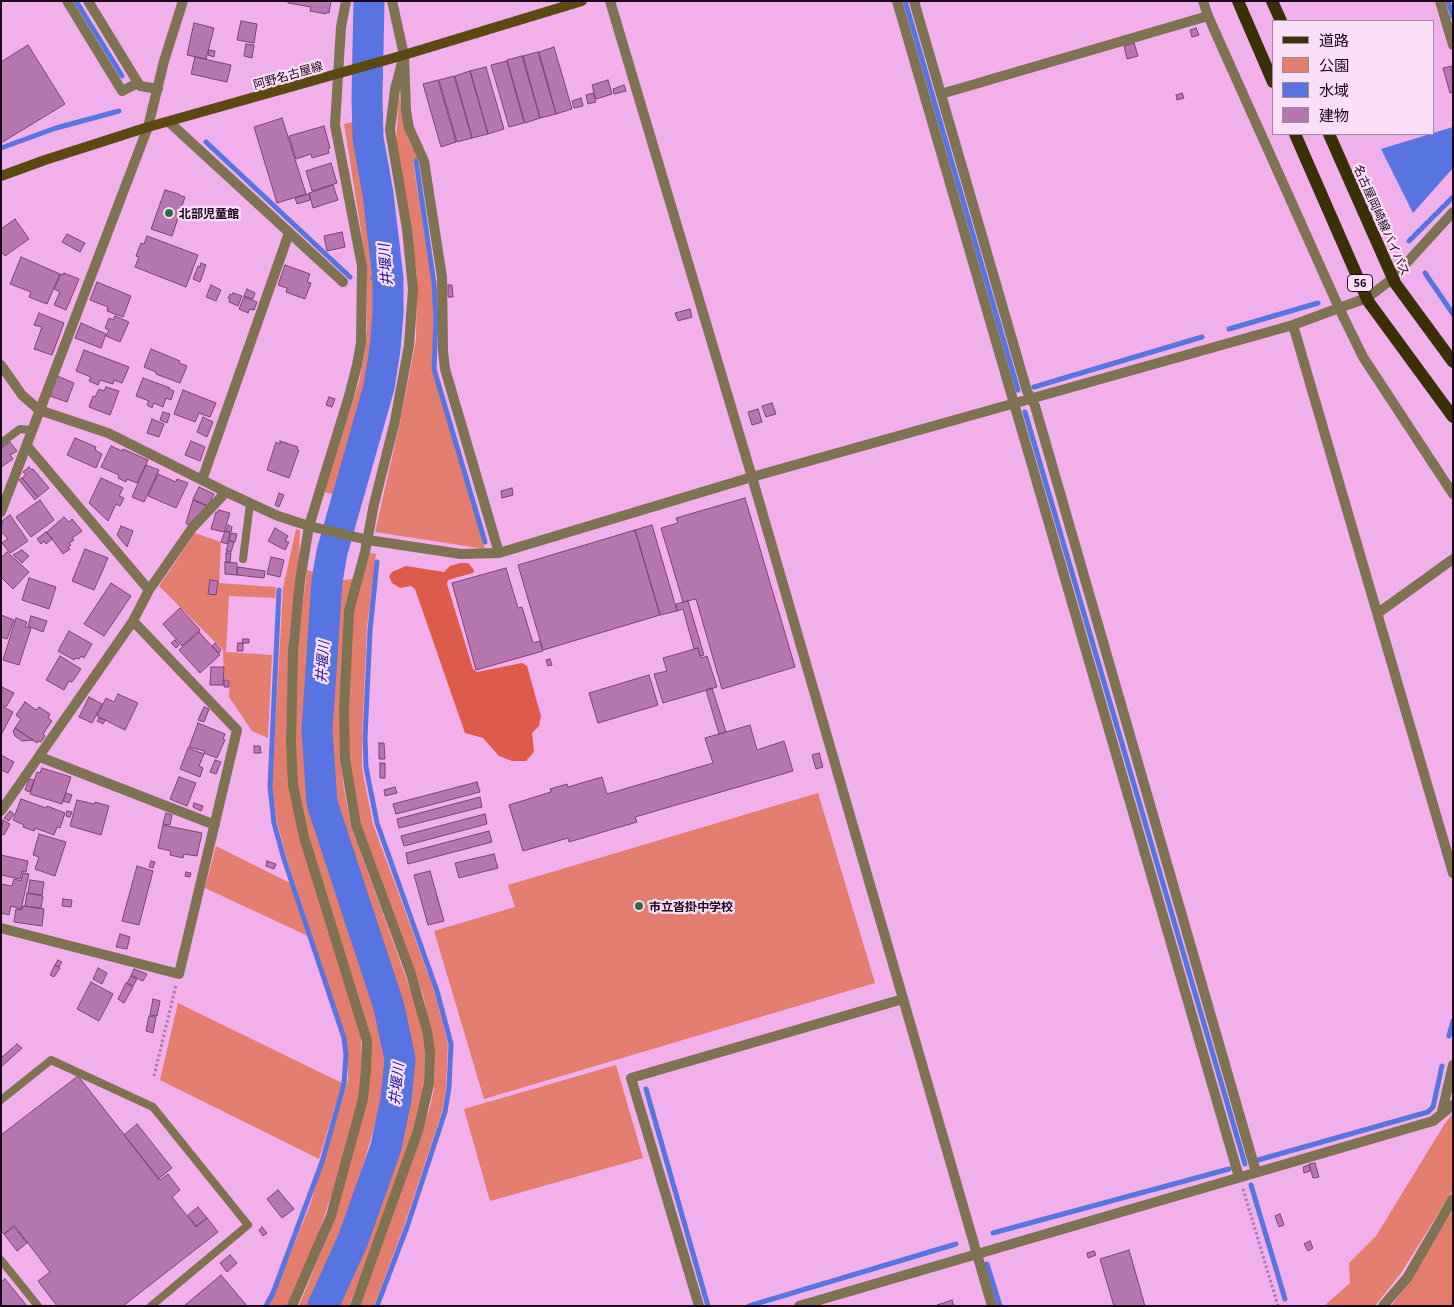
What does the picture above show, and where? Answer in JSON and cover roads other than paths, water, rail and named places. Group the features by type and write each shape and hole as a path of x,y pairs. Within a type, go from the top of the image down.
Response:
{"main road":[{"name":"阿野名古屋線","path":"1,176 148,127 400,56 582,1"},
{"path":"1238,1 1272,80"},
{"path":"1272,1 1281,20"},
{"name":"56","path":"1295,135 1367,298 1453,417"},
{"name":"名古屋岡崎線バイパス","path":"1329,135 1392,279 1453,362"}],"street":[{"path":"67,1 122,92 138,83"},
{"path":"88,1 140,86 158,89"},
{"path":"1,512 148,127 183,1"},
{"path":"292,1306 331,1216 364,1099 366,1070 367,1041 304,837 293,785 291,743 293,651 300,581 311,526 358,365 361,343 362,266 335,125 340,73 341,26 346,1"},
{"path":"392,1 409,128 424,161 442,277 445,369 499,553"},
{"path":"610,1 752,476 992,1306"},
{"path":"897,1 1239,1177"},
{"path":"914,1 1030,398 1035,406 1256,1172"},
{"path":"1203,1 1208,16 1339,308 1363,357 1453,494"},
{"path":"1440,1 1453,45"},
{"path":"941,94 1208,16"},
{"path":"355,1306 418,1131 429,1084 430,1052 428,1031 412,974 356,825 345,759 344,710 349,611 395,421 409,345 413,289 407,229 390,130 400,56"},
{"path":"169,122 343,282"},
{"path":"1,365 22,395 39,410 108,432 250,504 278,516 365,540 461,554 499,553 752,476 1293,325 1367,298 1392,279 1453,212"},
{"path":"202,480 289,233"},
{"path":"1293,325 1453,873"},
{"path":"27,446 150,590"},
{"path":"1,811 133,621 150,590 193,527 226,492"},
{"path":"1378,613 1453,559"},
{"path":"1,928 178,974 237,730 133,621"},
{"path":"40,757 215,825"},
{"path":"699,1306 631,1078 903,999"},
{"path":"1442,1112 1453,1065"},
{"path":"799,1306 1433,1121 1453,1105"},
{"path":"1383,1306 1406,1278 1453,1199"}],"lane":[{"path":"1,443 20,430 32,430"},
{"path":"243,559 250,504"},
{"path":"2,1097 51,1060 153,1107 248,1225 151,1306"},
{"path":"1,1260 38,1306"}],"water":[{"path":"1453,127 1453,168 1413,213 1381,149 1427,135 1434,135 1434,133"}],"waterway":[{"path":"76,1 122,76"},
{"name":"井堰川","path":"323,1306 353,1240 386,1147 396,1099 400,1059 389,1007 322,803 317,730 327,581 332,552 379,387 388,313 388,278 378,194 368,138 369,1"},
{"path":"905,1 1018,390"},
{"path":"1448,1 1453,17"},
{"path":"1,148 56,128 119,111"},
{"path":"206,142 350,277"},
{"path":"416,161 434,283 436,319 434,369 485,542"},
{"path":"1409,241 1453,197"},
{"path":"1425,273 1453,314"},
{"path":"373,278 388,278"},
{"path":"1229,329 1318,303"},
{"path":"1034,387 1202,337"},
{"path":"1025,412 1245,1164"},
{"path":"377,562 370,630 365,738 366,767 377,823 437,991 451,1044 449,1087 445,1112 407,1227 377,1306"},
{"path":"266,1306 273,1293 322,1162 344,1084 346,1055 344,1038 284,859 274,823 270,787 279,590"},
{"path":"1449,1036 1453,1021"},
{"path":"1258,1160 1428,1112 1433,1107 1442,1066"},
{"path":"646,1089 708,1306"},
{"path":"993,1233 1229,1169"},
{"path":"1251,1185 1285,1299"},
{"path":"749,1306 956,1244"},
{"path":"987,1264 1000,1306"}],"place":[{"name":"北部児童館","path":"169,213"},
{"name":"市立沓掛中学校","path":"639,906"}]}
